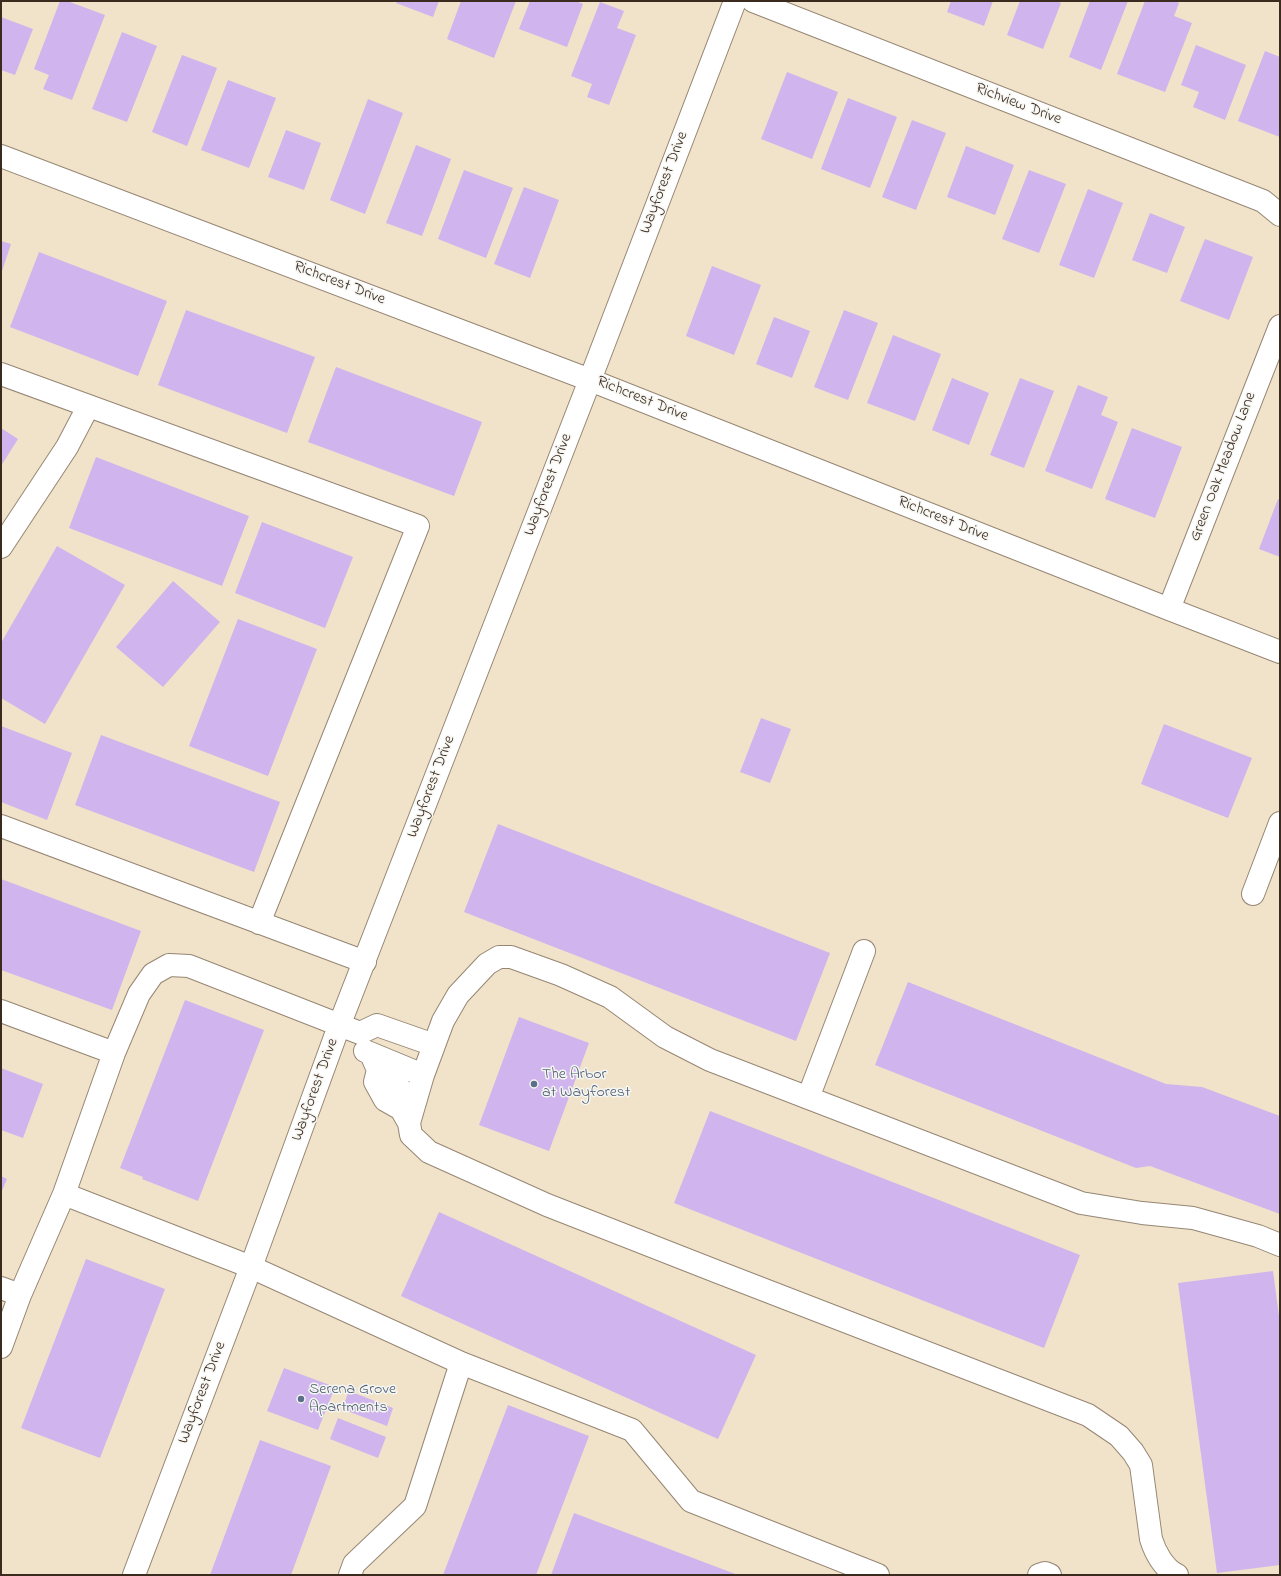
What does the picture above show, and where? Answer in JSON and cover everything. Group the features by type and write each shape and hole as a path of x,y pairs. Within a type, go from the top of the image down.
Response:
{"street":[{"name":"Wayforest Drive","path":"134,1575 251,1267 339,1026 590,380 735,1"},
{"name":"Richview Drive","path":"753,1 1262,201 1280,215"},
{"name":"Richcrest Drive","path":"1,156 590,380 1280,652"},
{"name":"Green Oak Meadow Lane","path":"1168,609 1280,326"},
{"path":"1,374 88,407 418,526 259,923"},
{"path":"1,547 67,447 88,407"},
{"path":"1252,894 1280,823"},
{"path":"1,826 365,962"},
{"path":"808,1098 864,951"},
{"path":"405,1116 423,1075 443,1021 458,996 487,964 499,958 511,957 573,980 610,997 665,1037 710,1060 1081,1203 1142,1213 1193,1218 1258,1236 1280,1245"},
{"path":"1,1347 10,1292 64,1194 114,1052 139,994 153,974 169,965 189,966 360,1033 377,1025 434,1045"},
{"path":"1,1011 114,1052"},
{"path":"360,1033 365,1052 375,1062 423,1075"},
{"path":"375,1062 375,1082 385,1100 405,1116 411,1136 429,1152 540,1202 1088,1415 1119,1436 1141,1465 1151,1539 1161,1560 1172,1573 1177,1575"},
{"path":"64,1194 251,1267 461,1363 632,1430 691,1501 878,1575"},
{"path":"350,1575 354,1564 415,1506 461,1363"},
{"path":"1039,1575 1045,1573 1050,1575"}],"building":[{"path":"60,1 67,1 105,15 72,100 43,89 49,75 34,69"},
{"path":"397,1 439,1 433,17 396,3"},
{"path":"461,1 516,1 494,58 447,39"},
{"path":"530,1 576,1 583,4 567,47 519,29"},
{"path":"951,1 993,1 984,26 947,12"},
{"path":"1020,1 1056,1 1061,3 1043,49 1007,35"},
{"path":"1090,1 1128,1 1101,70 1069,57"},
{"path":"1145,1 1175,1 1179,3 1174,16 1192,23 1165,92 1117,74"},
{"path":"600,2 624,11 617,28 636,35 609,105 587,97 592,84 571,76"},
{"path":"1,17 33,29 15,75 1,70"},
{"path":"122,32 157,46 127,122 92,109"},
{"path":"1196,45 1246,65 1225,120 1193,107 1199,92 1181,85"},
{"path":"1265,51 1280,57 1280,137 1238,121"},
{"path":"182,55 217,68 187,146 152,132"},
{"path":"787,72 838,92 812,159 761,139"},
{"path":"228,80 276,98 249,168 201,150"},
{"path":"848,98 897,117 870,188 821,169"},
{"path":"368,99 403,113 365,214 330,200"},
{"path":"912,120 946,133 916,210 882,197"},
{"path":"286,130 321,143 304,190 268,177"},
{"path":"416,145 451,159 422,236 386,223"},
{"path":"966,146 1014,165 995,215 947,197"},
{"path":"464,170 513,188 486,258 438,239"},
{"path":"1029,170 1066,184 1039,253 1002,239"},
{"path":"524,187 559,200 530,278 494,264"},
{"path":"1088,189 1123,203 1094,278 1059,265"},
{"path":"1150,213 1185,227 1167,273 1132,260"},
{"path":"1205,239 1253,257 1229,320 1180,301"},
{"path":"1,241 11,244 1,274"},
{"path":"39,252 167,301 138,376 10,327"},
{"path":"712,266 761,285 734,355 686,336"},
{"path":"186,310 315,357 287,433 158,385"},
{"path":"844,310 878,323 848,400 814,387"},
{"path":"774,317 810,331 792,378 756,364"},
{"path":"893,335 941,354 915,421 867,403"},
{"path":"336,367 482,422 454,496 308,442"},
{"path":"952,378 989,393 969,445 932,430"},
{"path":"1020,378 1054,391 1024,468 990,455"},
{"path":"1078,385 1108,397 1101,415 1118,422 1092,489 1045,471"},
{"path":"1,428 18,439 1,466"},
{"path":"1132,428 1182,447 1155,518 1105,499"},
{"path":"96,457 249,516 222,586 69,528"},
{"path":"1278,499 1280,500 1280,557 1259,549"},
{"path":"262,522 353,557 325,628 235,593"},
{"path":"57,546 125,585 45,724 1,698 1,643"},
{"path":"173,581 220,622 163,687 116,647"},
{"path":"238,619 317,649 268,776 189,746"},
{"path":"761,718 791,729 770,783 740,772"},
{"path":"1164,724 1252,758 1228,818 1141,784"},
{"path":"1,726 72,753 47,820 1,802"},
{"path":"101,735 280,802 254,872 75,805"},
{"path":"498,824 830,953 796,1041 464,912"},
{"path":"1,879 141,931 112,1010 1,970"},
{"path":"908,982 1166,1084 1202,1087 1280,1116 1280,1214 1150,1166 1136,1168 875,1065"},
{"path":"185,1000 264,1030 198,1201 142,1179 143,1177 120,1168"},
{"name":"The Arbor at Wayforest","path":"519,1017 589,1043 549,1151 479,1125"},
{"path":"1,1068 43,1084 23,1138 1,1130"},
{"path":"710,1111 1080,1255 1044,1348 674,1203"},
{"path":"1,1176 7,1179 1,1193"},
{"path":"439,1212 756,1355 718,1439 401,1296"},
{"path":"86,1259 165,1289 100,1458 21,1428"},
{"path":"1273,1271 1280,1324 1280,1565 1217,1573 1178,1283"},
{"name":"Serena Grove Apartments","path":"284,1368 335,1387 318,1430 267,1411"},
{"path":"349,1391 393,1408 387,1426 342,1409"},
{"path":"508,1405 589,1436 536,1575 443,1575"},
{"path":"338,1418 386,1437 378,1458 330,1439"},
{"path":"260,1440 331,1466 291,1575 210,1575"},
{"path":"574,1513 738,1575 551,1575"}],"place":[{"name":"The Arbor at Wayforest","path":"534,1084"},
{"name":"Serena Grove Apartments","path":"301,1399"}]}
